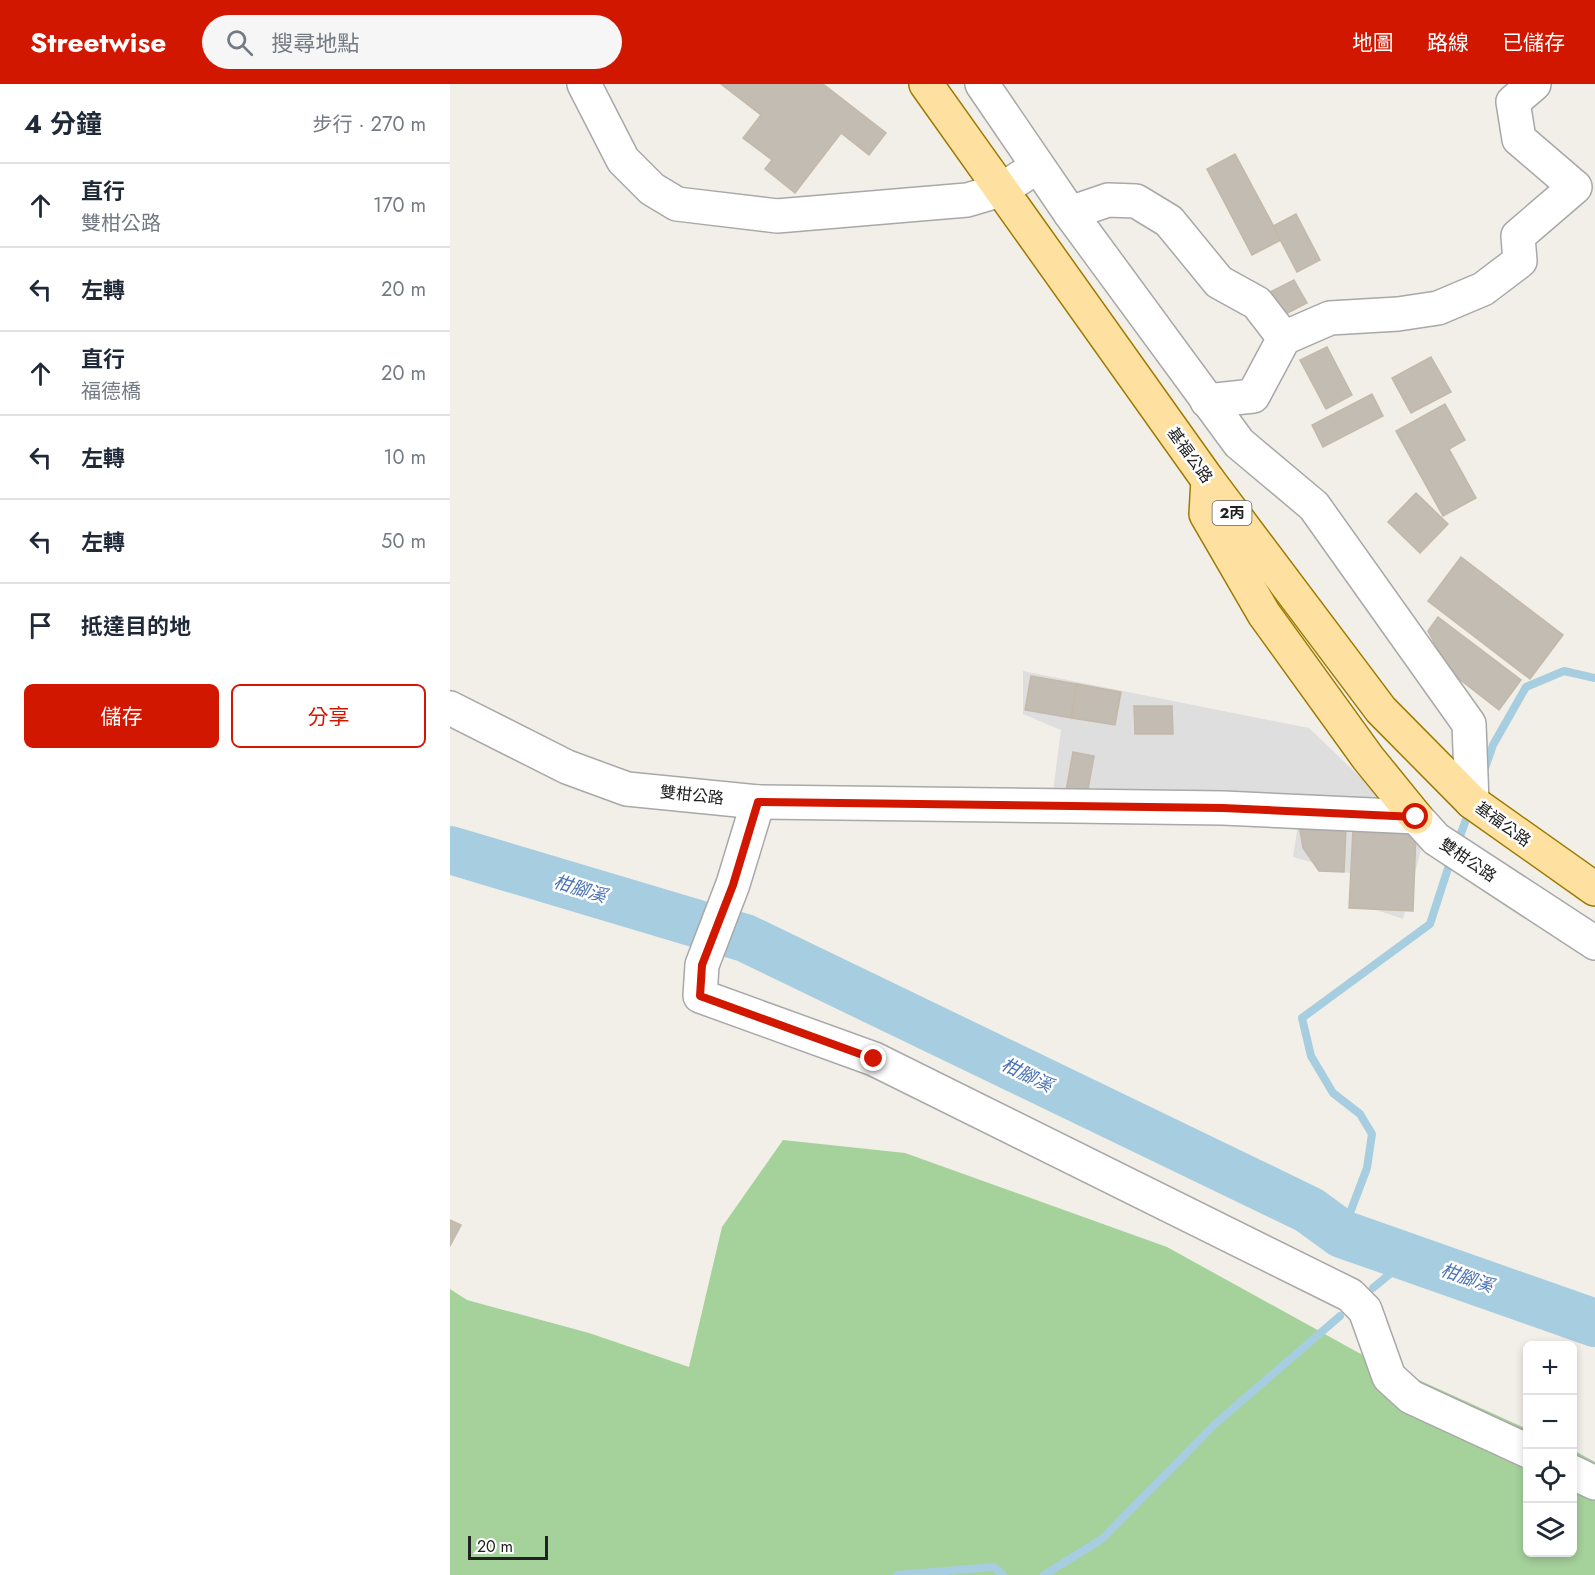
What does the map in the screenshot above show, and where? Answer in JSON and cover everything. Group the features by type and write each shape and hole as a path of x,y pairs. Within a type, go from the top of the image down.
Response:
{"main road":[{"name":"基福公路","path":"926,84 1208,480 1380,710 1472,802 1595,890"},
{"path":"1208,480 1206,514 1264,614 1368,758 1416,817"}],"street":[{"path":"584,84 623,160 652,189 677,204 777,216 967,200 1001,190 1037,166"},
{"path":"982,84 1070,213 1207,401 1239,443 1314,506 1469,724 1472,802"},
{"path":"1207,401 1253,396 1284,338 1329,318 1398,314 1438,308 1483,289 1520,261 1518,236 1575,187 1519,139 1513,102 1534,84"},
{"path":"1070,213 1108,200 1136,201 1169,221 1219,282 1257,303 1284,338"},
{"name":"雙柑公路","path":"450,708 567,767 627,789 758,802 1223,808 1416,817 1436,839 1595,943"},
{"path":"758,802 701,980 874,1059 1350,1295 1365,1310 1389,1377 1411,1396 1523,1449"},
{"path":"1577,1474 1595,1482"}],"shaded area":[{"path":"1023,671 1309,728 1424,838 1403,919 1353,902 1356,875 1293,857 1301,805 1053,791 1061,730 1023,714"}],"green space":[{"path":"783,1140 905,1153 1167,1247 1359,1353 1523,1427 1523,1557 1577,1557 1577,1452 1595,1462 1595,1575 450,1575 450,1289 467,1300 589,1333 689,1367 722,1227"}],"building":[{"path":"721,84 823,84 886,133 869,155 841,133 795,193 765,169 772,160 743,138 761,115"},
{"path":"1235,154 1281,240 1252,255 1207,169"},
{"path":"1296,214 1320,260 1297,272 1273,226"},
{"path":"1294,280 1307,303 1278,318 1266,294"},
{"path":"1327,347 1352,395 1326,409 1300,360"},
{"path":"1431,357 1451,392 1411,413 1392,378"},
{"path":"1372,394 1383,416 1323,447 1312,425"},
{"path":"1445,404 1465,440 1449,449 1476,498 1443,516 1396,431"},
{"path":"1416,493 1448,524 1420,553 1388,522"},
{"path":"1461,557 1563,635 1530,679 1428,601"},
{"path":"1438,617 1521,680 1499,710 1449,671 1428,631"},
{"path":"1031,676 1077,684 1071,718 1025,710"},
{"path":"1077,684 1121,692 1115,725 1071,718"},
{"path":"1134,706 1172,706 1173,734 1135,734"},
{"path":"1073,752 1094,756 1085,806 1064,802"},
{"path":"1299,824 1346,827 1344,872 1319,871 1303,848"},
{"path":"1353,830 1416,833 1413,911 1349,908"},
{"path":"450,1220 461,1225 450,1246"}],"waterway":[{"path":"1484,771 1493,745 1526,687 1564,671 1595,678"},
{"path":"1457,844 1470,809"},
{"name":"柑腳溪","path":"450,850 745,938 1309,1210 1342,1234 1595,1323"},
{"path":"1342,1234 1367,1168 1372,1134 1360,1114 1333,1093 1311,1056 1302,1018 1430,924 1452,856"},
{"path":"1373,1288 1409,1258"},
{"path":"1044,1575 1102,1539 1215,1424 1340,1316"},
{"path":"897,1575 994,1567 1003,1575"}],"route":[{"path":"874,1059 700,996 702,965 733,885 758,802 1223,808 1416,817"}]}
